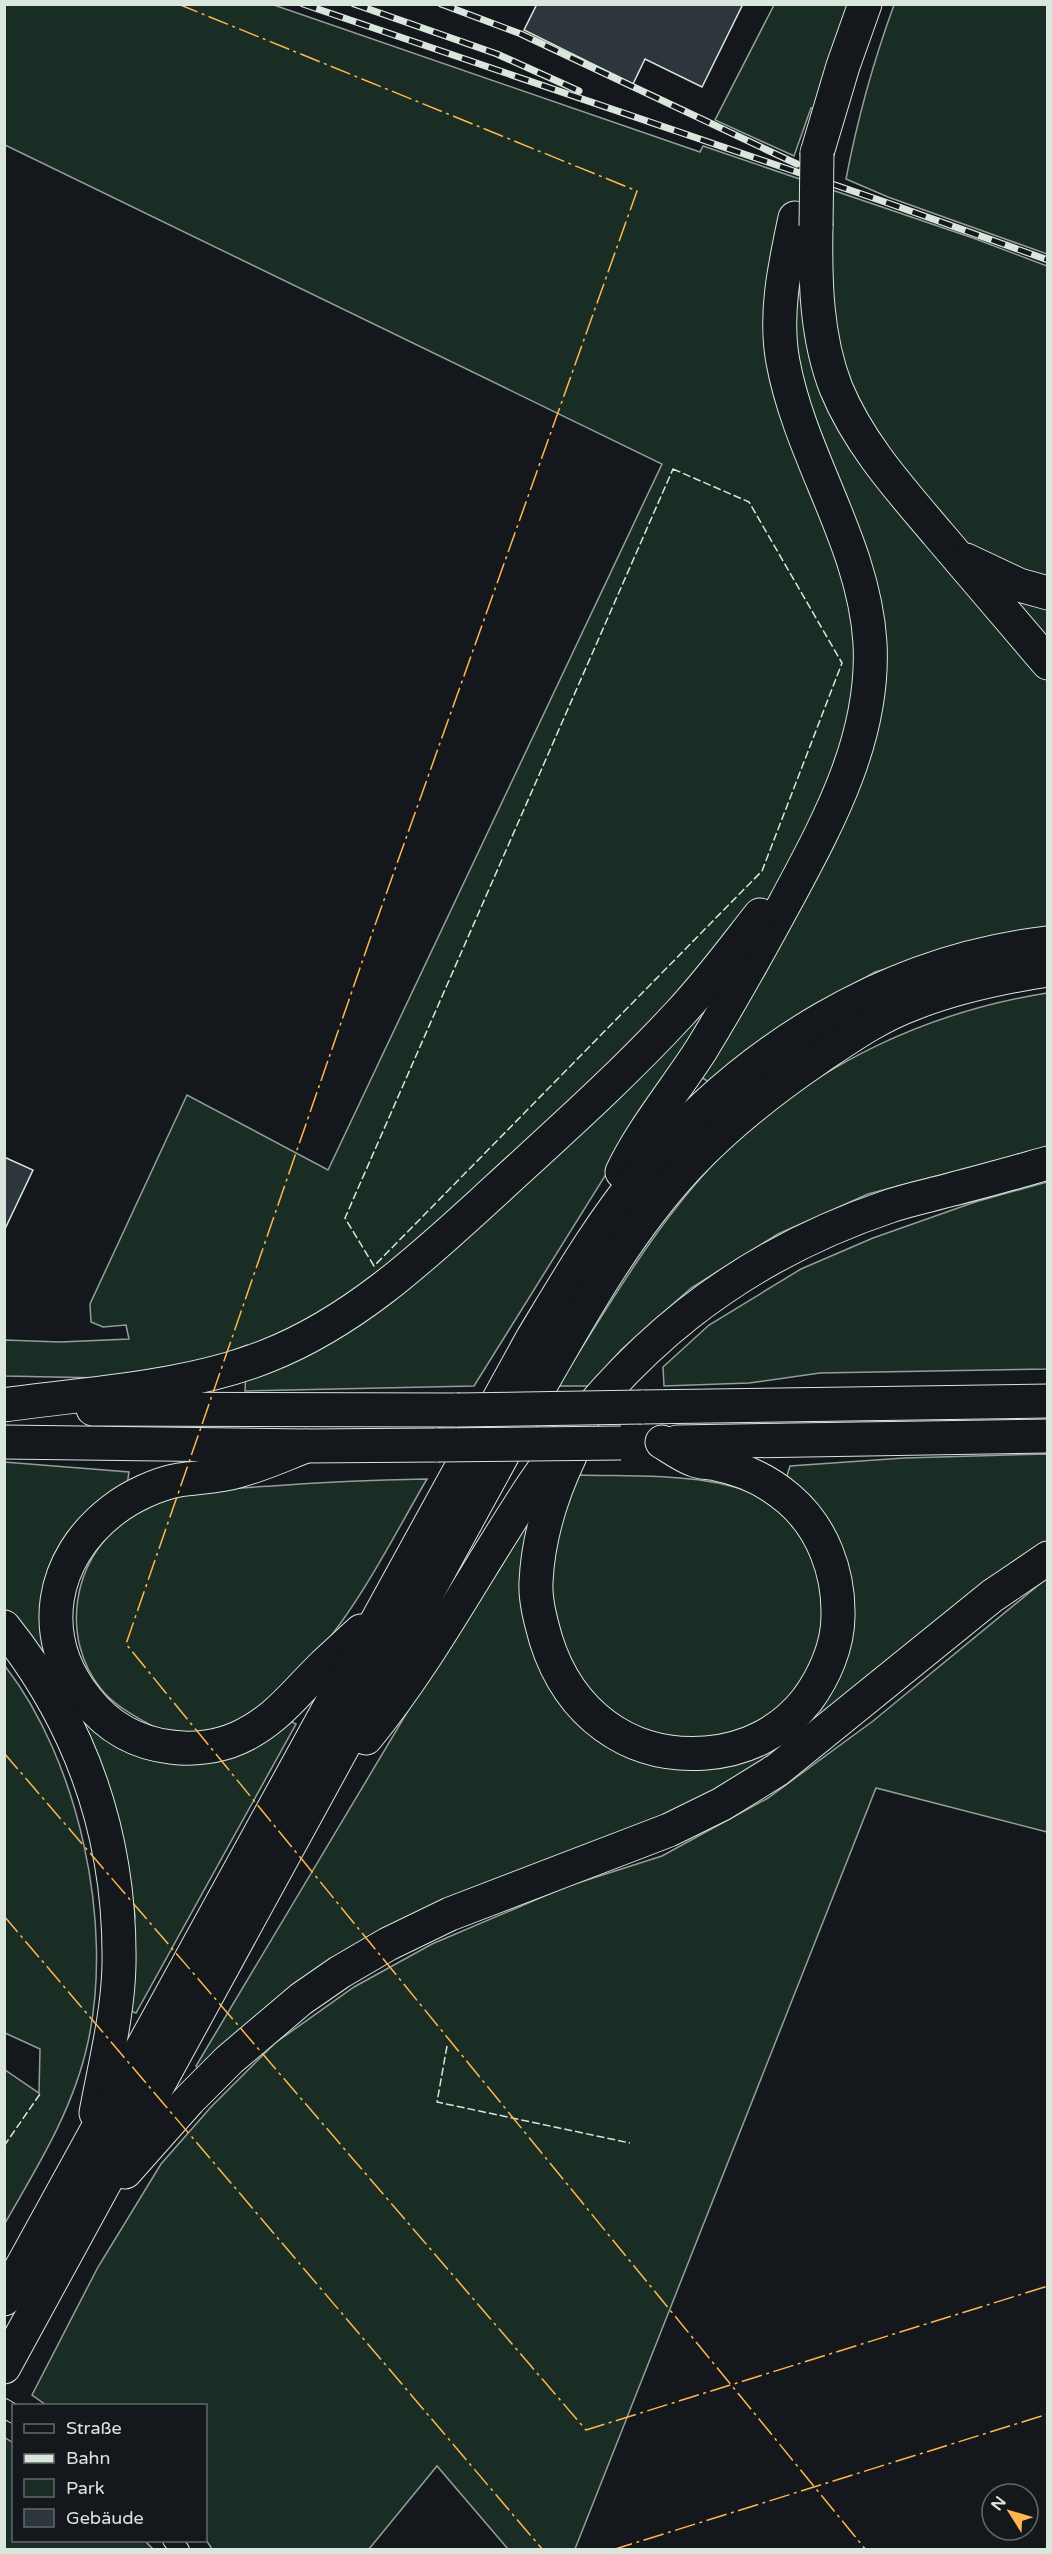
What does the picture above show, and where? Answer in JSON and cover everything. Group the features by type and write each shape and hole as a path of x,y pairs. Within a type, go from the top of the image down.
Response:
{"highway":[{"path":"580,1260 625,1165 701,1049 763,945 820,838 851,765 860,737 870,679 870,642 861,590 849,543 807,443 791,398 782,360 780,318 783,276 805,222 818,153 843,66 865,4"},
{"path":"805,222 823,342 836,387 856,428 887,474 1047,663"},
{"path":"957,556 1019,585 1047,593"},
{"path":"4,1406 207,1377 267,1356 312,1335 360,1306 412,1265 518,1170 606,1088 680,1013 726,959 820,838"},
{"path":"4,2299 532,1339 580,1260 642,1173 679,1131 737,1078 784,1042 821,1020 865,997 943,964 1047,943"},
{"path":"4,2367 576,1323 655,1205 688,1166 764,1096 869,1024 912,1004 949,992 994,980 1047,970"},
{"path":"316,1800 398,1699 534,1484 597,1400 635,1360 678,1321 747,1271 786,1249 892,1205 1047,1163"},
{"path":"597,1400 568,1459 547,1512 539,1548 536,1584 540,1619 552,1658 570,1693 598,1720 621,1737 640,1745 680,1755 742,1747 771,1733 799,1709 820,1683 838,1628 839,1597 834,1570 824,1545 810,1521 790,1499 767,1483 742,1471 715,1463 695,1461 662,1442"},
{"path":"4,1406 457,1410 1047,1401"},
{"path":"4,1442 306,1446 1047,1436"},
{"path":"306,1446 236,1472 176,1481 140,1494 116,1508 93,1526 75,1548 64,1569 57,1595 55,1622 60,1653 74,1684 104,1720 124,1734 150,1744 180,1748 210,1747 238,1738 268,1722 323,1666 380,1614"},
{"path":"94,2204 189,2100 229,2060 301,1999 340,1972 388,1944 450,1914 669,1830 722,1803 777,1770 992,1596 1047,1558"},
{"path":"4,1627 39,1674 82,1755 98,1805 109,1854 117,1908 119,1965 114,2019 91,2142"}],"green space":[{"path":"5,5 274,5 700,152 703,146 973,238 1047,266 1047,928 1004,935 875,972 787,1023 709,1082 676,1062 474,1386 245,1391 247,1345 210,1359 102,1378 5,1376 5,1340 60,1342 129,1339 126,1325 103,1327 91,1322 90,1304 187,1095 328,1170 662,464 5,145"},
{"path":"774,5 851,5 815,109 811,108 794,156 715,120"},
{"path":"894,5 1047,5 1047,254 888,197 846,179 866,91"},
{"path":"1047,993 1047,1147 868,1194 778,1234 691,1288 621,1350 590,1386 558,1386 637,1261 681,1201 730,1147 764,1117 800,1090 838,1066 918,1028 960,1013"},
{"path":"1047,1182 1047,1369 820,1373 749,1383 664,1386 663,1367 709,1325 801,1269 873,1238 975,1202"},
{"path":"1047,1454 1047,1545 763,1766 680,1812 404,1919 200,2071 196,2066 522,1520 579,1475 656,1476 706,1481 755,1494 778,1505 790,1466 904,1458"},
{"path":"4,1462 129,1472 127,1485 92,1506 67,1533 47,1577 57,1673 5,1609"},
{"path":"427,1479 373,1574 332,1634 284,1688 239,1720 198,1736 170,1734 143,1721 115,1703 101,1689 88,1669 80,1647 77,1624 78,1601 83,1578 106,1538 140,1511 176,1497 214,1490 330,1482"},
{"path":"1047,1578 1047,1832 876,1788 575,2549 508,2549 437,2466 369,2549 212,2549 207,2542 207,2404 45,2404 32,2395 98,2267 161,2164 211,2107 275,2043 354,1987 432,1944 568,1886 662,1856 768,1798 873,1721"},
{"path":"5,1666 31,1705 53,1748 71,1796 84,1845 93,1896 96,1947 95,1996 82,2066 54,2136 5,2223 5,2070 39,2093 40,2049 5,2033"},
{"path":"66,1698 131,1752 288,1720 296,1724 136,2013 125,2009 135,1916 129,1872 105,1777 87,1730"},
{"path":"4,2437 12,2442 12,2542 146,2542 153,2549 5,2549"}],"building":[{"path":"537,4 743,4 702,87 645,59 633,84 524,30"},
{"path":"4,1157 33,1170 4,1231"}],"railway":[{"path":"303,4 885,202 1048,260"},
{"path":"354,4 497,54 579,91"},
{"path":"441,4 521,34 797,164"}],"fence":[{"path":"673,469 749,502 842,663 762,871 374,1266 345,1218 673,469"},
{"path":"447,2046 437,2102 630,2143"},
{"path":"4,2146 40,2094"}],"power":[{"path":"178,4 637,191 369,942 126,1644 866,2550"},
{"path":"4,1753 586,2430 1048,2286"},
{"path":"4,1916 543,2550"},
{"path":"612,2550 1048,2414"}]}
